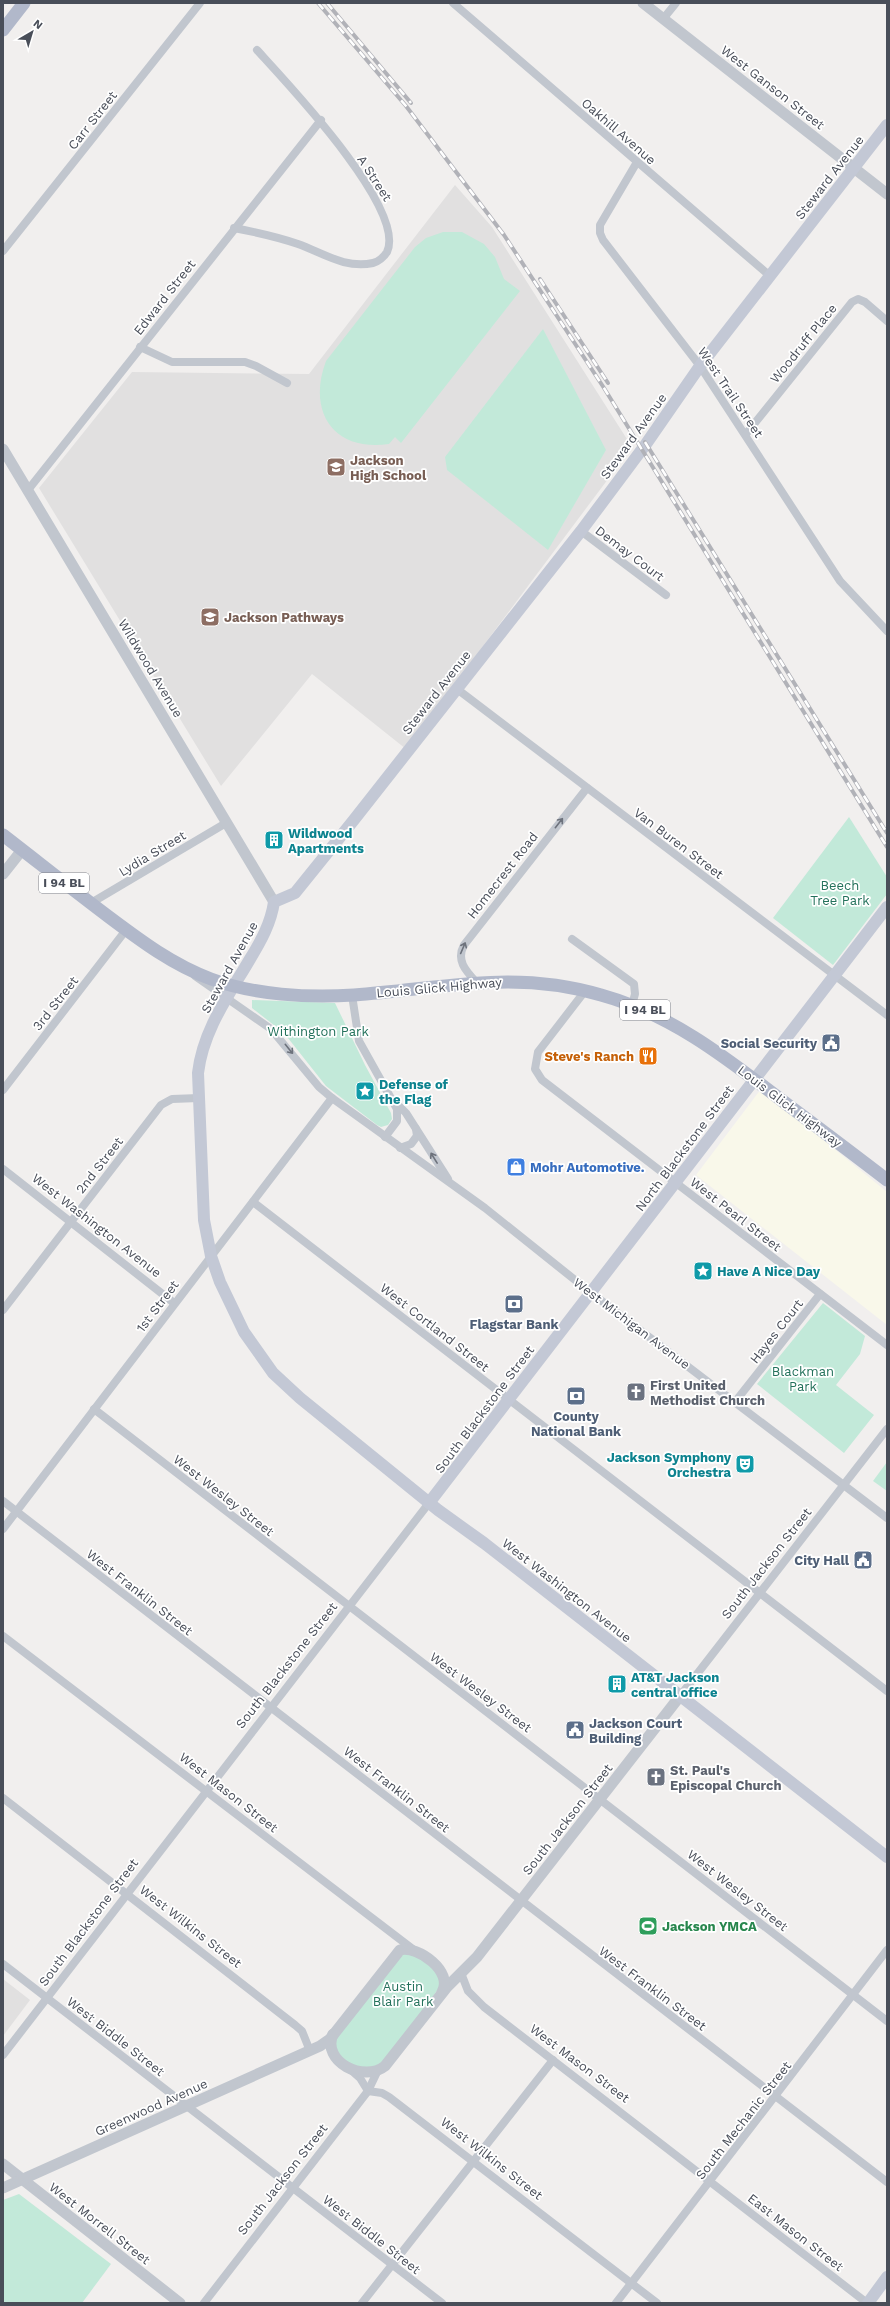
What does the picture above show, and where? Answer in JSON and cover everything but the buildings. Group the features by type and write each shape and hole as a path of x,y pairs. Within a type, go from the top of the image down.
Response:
{"main road":[{"path":"3,30 24,3"},
{"name":"Steward Avenue","path":"244,1332 226,1297 211,1256 204,1211 198,1073 202,1052 209,1032 268,925 274,902 291,896 299,888 457,689 581,531 646,444 700,366 887,125"},
{"name":"I 94 BL","path":"3,835 126,930"},
{"name":"North Blackstone Street","path":"590,1292 887,907"},
{"name":"Louis Glick Highway","path":"126,930 183,966 211,979 234,986 282,993 352,995 476,982 522,982 586,991 632,1005 693,1035 754,1079 887,1180"},
{"name":"South Blackstone Street","path":"429,1503 590,1292"},
{"name":"West Washington Avenue","path":"244,1332 264,1362 285,1385 429,1503 484,1543 887,1856"},
{"path":"867,2303 887,2277"}],"street":[{"name":"Carr Street","path":"3,251 200,3"},
{"name":"Oakhill Avenue","path":"453,3 770,276"},
{"name":"West Ganson Street","path":"643,3 887,194"},
{"path":"663,19 676,3"},
{"name":"A Street","path":"234,228 298,244 344,263 356,265 374,263 385,256 390,246 390,239 381,207 321,120 257,50"},
{"name":"Edward Street","path":"28,490 321,120"},
{"name":"West Trail Street","path":"637,162 603,220 600,233 603,240 700,366 746,434 840,581 887,631"},
{"name":"Woodruff Place","path":"746,434 852,302 858,299 865,302 887,320"},
{"path":"140,347 172,362 245,362 256,366 287,383"},
{"name":"Wildwood Avenue","path":"3,449 274,902"},
{"name":"Demay Court","path":"581,531 666,595"},
{"name":"Van Buren Street","path":"457,689 887,1015"},
{"name":"Homecrest Road","path":"476,982 462,964 461,954 464,945 587,788"},
{"name":"Lydia Street","path":"91,904 226,823"},
{"path":"3,874 22,850"},
{"name":"3rd Street","path":"3,1090 126,930"},
{"path":"572,939 634,984 635,994 632,1005"},
{"name":"West Michigan Avenue","path":"183,966 226,1000 271,1029 320,1087 332,1098 454,1186 590,1292 845,1484 887,1518"},
{"name":"West Pearl Street","path":"586,991 538,1052 535,1062 537,1074 547,1085 887,1345"},
{"name":"West Michigan Avenue","path":"352,995 359,1041 395,1102 415,1128 440,1169 454,1186"},
{"name":"2nd Street","path":"3,1310 161,1105 172,1099 199,1098"},
{"name":"1st Street","path":"3,1528 332,1098"},
{"name":"West Michigan Avenue","path":"385,1137 398,1118 395,1102"},
{"path":"400,1148 408,1146 414,1141 417,1136 415,1128"},
{"name":"West Washington Avenue","path":"3,1169 174,1303"},
{"name":"West Cortland Street","path":"253,1202 887,1691"},
{"name":"Hayes Court","path":"736,1402 820,1294"},
{"name":"West Wesley Street","path":"94,1409 887,2021"},
{"name":"South Jackson Street","path":"204,2303 368,2091 378,2070 388,2062 442,1992 477,1957 887,1429"},
{"name":"West Franklin Street","path":"3,1502 887,2182"},
{"name":"South Blackstone Street","path":"3,2055 429,1503"},
{"name":"West Mason Street","path":"3,1636 394,1936 440,1969 451,1974 461,1973 465,1986 476,2000 711,2180"},
{"name":"West Wilkins Street","path":"3,1798 300,2029 310,2051"},
{"path":"394,1936 397,1945 397,1952 403,1949 414,1950"},
{"name":"South Mechanic Street","path":"616,2303 776,2097 887,1950"},
{"name":"Greenwood Avenue","path":"3,2188 310,2051 327,2042 397,1952"},
{"name":"West Biddle Street","path":"3,1964 442,2303"},
{"path":"440,1969 445,1979 445,1987 442,1992"},
{"path":"334,2034 331,2045 338,2059"},
{"path":"310,2051 324,2052 338,2059 360,2078 368,2091"},
{"path":"362,2303 554,2060"},
{"path":"350,2069 366,2073 378,2070"},
{"name":"West Wilkins Street","path":"368,2091 382,2093 389,2097 657,2303"},
{"name":"West Morrell Street","path":"3,2164 180,2303"},
{"name":"East Mason Street","path":"711,2180 867,2303"}],"shaded area":[{"name":"Jackson High School","path":"455,185 492,227 632,447 406,749 312,674 221,786 39,488 132,372 309,374"},
{"path":"761,1089 887,1192 887,1325 696,1175"},
{"path":"3,1979 30,2000 3,2036"}],"green space":[{"path":"443,232 462,232 484,244 495,257 504,279 520,291 401,443 395,437 389,444 369,445 353,441 339,434 329,424 323,411 320,396 321,379 326,361 415,247 426,238"},
{"path":"543,329 606,450 548,550 447,470 445,457"},
{"name":"Beech Tree Park","path":"849,817 887,877 887,894 833,965 773,918"},
{"name":"Withington Park","path":"252,1000 335,1003 365,1065 391,1113 392,1119 388,1125 381,1127 377,1125 326,1086 284,1033 252,1008"},
{"name":"Blackman Park","path":"823,1303 865,1336 860,1354 836,1385 874,1415 844,1453 757,1384"},
{"path":"887,1462 887,1491 873,1481"},
{"name":"Austin Blair Park","path":"409,1948 445,1979 388,2062 371,2072 337,2059 331,2045 397,1952"},
{"path":"19,2194 111,2264 82,2303 3,2303 3,2200"}],"railway":[{"path":"318,3 406,106 504,235 604,388 887,847"},
{"path":"327,3 411,103"},
{"path":"540,279 608,383"},
{"path":"645,442 887,833"}],"place":[{"name":"Jackson High School","path":"336,467"},
{"name":"Jackson Pathways","path":"210,617"},
{"name":"Wildwood Apartments","path":"274,840"},
{"name":"Social Security","path":"831,1043"},
{"name":"Steve's Ranch","path":"648,1056"},
{"name":"Defense of the Flag","path":"365,1091"},
{"name":"Mohr Automotive.","path":"516,1167"},
{"name":"Have A Nice Day","path":"703,1271"},
{"name":"Flagstar Bank","path":"514,1304"},
{"name":"First United Methodist Church","path":"636,1392"},
{"name":"County National Bank","path":"576,1396"},
{"name":"Jackson Symphony Orchestra","path":"745,1464"},
{"name":"City Hall","path":"863,1560"},
{"name":"AT&T Jackson central office","path":"617,1684"},
{"name":"Jackson Court Building","path":"575,1730"},
{"name":"St. Paul's Episcopal Church","path":"656,1777"},
{"name":"Jackson YMCA","path":"648,1926"}]}
